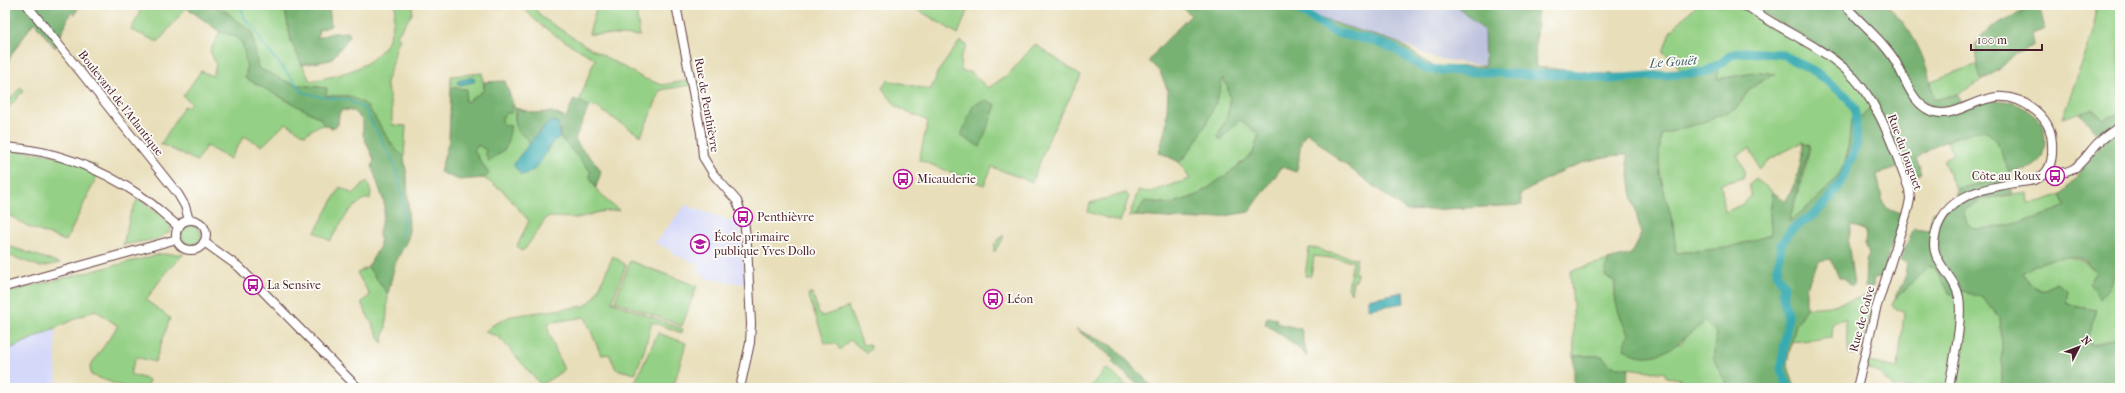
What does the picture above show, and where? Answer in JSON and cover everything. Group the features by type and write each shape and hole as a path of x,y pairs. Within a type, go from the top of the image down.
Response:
{"main road":[{"name":"Boulevard de l'Atlantique","path":"27,5 178,194 185,206 189,220"},
{"name":"Rue de Penthièvre","path":"676,5 700,126 703,157 714,175 737,201 744,221 747,244 751,324 748,349 740,388"},
{"name":"Rue du Jouguet","path":"1738,5 1750,8 1845,69 1867,95 1879,115 1909,188 1910,199 1891,256"},
{"path":"1845,5 1881,40 1894,59 1913,94 1927,109 1936,112 1946,112 1968,106 1988,98 2001,96 2015,99 2033,109 2044,118 2052,133 2052,156 2048,171 2035,180 1979,191 1966,196 1947,212 1939,223 1935,236 1936,254 1956,287 1959,298 1958,324 1949,388"},
{"path":"2048,171 2057,174 2077,168 2096,145 2120,126"},
{"path":"5,147 42,152 98,170 142,196 178,227"},
{"path":"189,220 199,222 203,226 206,234 204,242 199,248 191,250 182,247 177,239 178,227 189,220"},
{"path":"5,287 177,239"},
{"path":"204,242 239,267 358,388"},
{"name":"Rue de Colve","path":"1857,388 1891,256"}],"shaded area":[{"path":"1300,5 1457,6 1484,30 1485,66 1435,58 1399,43 1329,23"},
{"name":"École primaire publique Yves Dollo","path":"686,204 693,208 740,224 745,284 705,278 705,275 699,273 699,265 673,254 671,250 655,243"},
{"path":"55,327 57,388 5,388 5,351"}],"green space":[{"path":"5,5 79,5 75,15 71,12 55,48 34,22 13,52 5,68"},
{"path":"143,5 183,5 186,8 158,42 131,30"},
{"path":"183,5 211,5 226,12 252,31 258,68 292,84 327,88 326,96 349,96 365,104 392,145 404,157 407,176 408,238 395,264 388,294 368,267 380,246 379,232 384,213 384,202 372,167 374,160 363,135 363,121 353,111 342,110 339,114 338,125 332,128 324,125 320,118 245,78 247,70 243,44 235,36 220,32"},
{"path":"211,5 294,5 285,10 291,41 310,81 344,73 365,64 382,49 389,39 396,5 413,5 412,14 397,35 400,39 396,47 393,63 386,82 392,110 392,125 406,126 404,157 392,145 374,116 349,96 326,96 327,88 292,84 258,68 252,31 239,24 226,11"},
{"path":"294,5 329,5 331,26 319,30 317,38 332,33 348,32 350,36 331,60 302,65 291,41 285,10"},
{"path":"487,5 522,5 523,7 497,8"},
{"path":"522,5 532,5 543,18 588,47 643,78 662,85 696,79 697,84 661,90 641,136 596,107 589,106 579,101 595,59 546,29 529,14"},
{"path":"597,5 620,5 620,9 636,11 640,36 589,34"},
{"path":"910,5 970,5 958,34"},
{"path":"1180,5 1292,5 1296,11 1399,43 1434,67 1485,66 1484,30 1457,6 1538,5 1535,55 1536,67 1604,74 1667,75 1717,69 1718,79 1760,72 1776,74 1758,83 1748,91 1737,108 1709,120 1661,135 1659,157 1660,175 1673,224 1676,253 1726,248 1771,235 1770,213 1773,192 1785,202 1793,188 1798,173 1803,142 1810,145 1789,222 1822,194 1837,176 1843,167 1846,158 1851,119 1863,116 1877,100 1839,58 1758,9 1756,5 1886,5 1905,25 1919,48 1928,73 1934,100 1958,94 1961,102 1997,100 2014,103 2033,114 2043,124 2045,141 2043,152 2038,162 2034,166 2026,169 2009,172 1997,141 1985,130 1966,134 1949,140 1924,153 1916,159 1922,173 1912,178 1905,166 1877,174 1882,199 1888,210 1902,213 1882,277 1874,278 1873,287 1865,287 1866,260 1869,254 1865,243 1866,231 1852,225 1848,241 1854,285 1851,286 1844,278 1839,278 1831,259 1819,261 1806,287 1806,308 1796,324 1787,363 1795,388 1727,388 1726,381 1714,359 1716,333 1705,322 1677,344 1658,354 1647,356 1636,355 1624,349 1629,333 1618,308 1615,296 1615,282 1605,276 1608,260 1631,254 1641,234 1631,191 1627,155 1599,158 1558,173 1520,195 1522,205 1407,211 1335,157 1307,132 1301,141 1296,172 1282,167 1249,212 1200,220 1135,216 1145,201 1171,204 1198,195 1228,174 1253,153 1259,134 1240,120 1220,140 1217,136 1227,115 1230,101 1227,86 1223,78 1217,100 1207,123 1194,145 1179,162 1159,152 1166,126 1168,91 1160,72 1149,61 1158,49 1191,15"},
{"path":"1696,5 1743,5 1758,9 1839,58 1877,100 1863,116 1851,119 1846,159 1843,168 1837,177 1822,194 1788,222 1805,170 1810,145 1803,142 1770,159 1759,169 1750,148 1737,155 1743,166 1744,175 1743,178 1721,184 1725,212 1743,204 1751,196 1749,185 1756,179 1773,192 1770,213 1771,235 1726,248 1675,253 1673,224 1660,175 1659,157 1661,135 1709,120 1737,108 1748,91 1758,83 1775,74 1760,72 1718,79 1716,70 1682,73 1675,62 1663,52 1670,32"},
{"path":"2039,5 2045,29 2032,34 2034,45 2016,53 2000,69 1981,81 1976,61 1976,45 1982,35 1996,25"},
{"path":"2095,5 2120,5 2120,113 2104,119 2092,109 2062,118 2094,31"},
{"path":"220,32 234,36 240,40 246,56 245,78 320,118 324,125 316,127 305,135 286,123 262,146 244,136 230,159 206,146 197,161 161,144 184,106 188,107 191,103 183,96 201,71 213,76 216,64 210,51"},
{"path":"960,41 967,45 961,57 960,70 972,73 988,88 1008,75 1035,44 1081,76 1051,134 1032,182 992,167 984,185 919,160 928,121 897,107 882,88 888,80 930,90 937,73"},
{"path":"1977,64 1981,81 1958,94 1934,100 1931,81"},
{"path":"482,73 484,90 469,102 465,101 456,87 451,88 451,76"},
{"path":"1223,77 1227,86 1230,101 1228,114 1217,137 1220,140 1240,120 1259,134 1253,153 1228,174 1198,195 1171,204 1145,201 1135,216 1129,217 1138,191 1150,192 1190,179 1179,162 1186,156"},
{"path":"505,81 513,104 511,113 506,113 502,118 503,125 511,126 506,148 489,162 486,155 486,150 478,145 474,151 489,174 484,178 459,180 440,172 449,140 451,88 467,89 465,101 468,102 484,90 484,82"},
{"path":"21,87 24,90 5,112 5,105"},
{"path":"574,99 589,106 575,139 601,172 596,187 590,178 590,171 560,137 560,129 542,128 531,143 516,129 515,108 534,113 552,112 566,118"},
{"path":"986,100 996,105 980,147 961,136 973,105"},
{"path":"513,104 517,127 523,136 531,143 524,150 549,149 552,142 560,137 591,171 593,182 600,193 609,203 619,210 599,212 578,218 547,217 525,249 521,251 517,246 529,221 503,191 484,178 489,174 474,151 478,145 487,150 486,155 511,126 503,125 502,118 506,112 511,113"},
{"path":"2092,109 2104,119 2120,113 2120,258 2110,287 2100,299 2088,283 2096,272 2088,263 2079,258 2070,256 2051,259 2023,273 2030,284 2042,291 2056,283 2068,290 2066,302 2078,307 2097,310 2086,341 2092,345 2120,337 2120,388 2002,388 2002,343 2000,318 1983,298 1963,291 1950,294 1934,267 1928,267 1894,300 1904,282 1907,262 1900,260 1914,228 1929,230 1933,212 1944,209 1956,196 1956,189 2008,178 2012,194 1983,199 1963,211 1967,223 1973,229 2010,225 2066,206 2061,194 2072,184 2080,171 2104,142 2080,113"},
{"path":"1985,129 1997,141 2009,172 2008,178 1956,189 1943,160 1954,154 1947,141 1969,132"},
{"path":"5,149 71,157 98,166 94,172 98,174 66,241 31,228 5,213"},
{"path":"367,181 371,192 370,199 364,199 349,211 330,241 315,232 340,187 353,194"},
{"path":"1126,193 1129,197 1120,222 1088,212 1090,203"},
{"path":"2027,193 2028,203 2043,201 2061,194 2066,206 2032,219 2010,225 1973,229 1967,223 1963,211 1983,199"},
{"path":"138,198 171,224 171,231 157,239 123,245 130,215"},
{"path":"187,225 195,225 201,231 201,239 195,245 187,245 181,239 181,231"},
{"path":"1003,235 1003,239 994,252 994,245"},
{"path":"5,245 60,263 41,267 5,254"},
{"path":"1309,248 1319,248 1324,252 1357,258 1354,273 1357,273 1356,281 1353,281 1351,293 1348,288 1353,261 1314,256 1311,276 1305,276"},
{"path":"161,254 184,254 166,272 146,300 170,318 155,362 136,357 130,374 149,380 147,388 127,388 91,375 90,366 118,326 95,310 7,350 5,344 5,295 16,290"},
{"path":"2062,255 2079,260 2090,266 2110,287 2120,258 2120,337 2092,345 2086,341 2097,310 2078,307 2065,302 2056,283 2043,291 2030,284 2023,273 2040,263"},
{"path":"613,256 626,265 612,302 683,329 682,333 652,322 644,351 635,374 616,369 609,354 601,355 585,317 548,323 549,334 564,370 541,385 499,337 485,332 491,326 511,316 585,306 595,297"},
{"path":"1608,260 1605,276 1615,281 1615,296 1618,308 1629,333 1680,344 1690,333 1705,322 1716,333 1714,359 1726,381 1727,388 1679,388 1680,379 1666,377 1665,373 1611,366 1602,356 1574,356 1573,305 1570,271"},
{"path":"630,261 697,286 682,326 615,301"},
{"path":"368,267 388,294 386,327 382,343 361,303 370,295 357,273"},
{"path":"1928,267 1934,267 1950,294 1963,291 1983,298 2000,318 2002,343 2002,388 1894,388 1880,374 1868,369 1868,362 1898,368 1904,313 1892,306 1894,300"},
{"path":"1876,293 1860,355 1849,354 1845,319 1833,322 1832,338 1791,342 1796,324 1806,308 1830,306"},
{"path":"808,294 813,294 819,314 823,316 848,307 863,345 869,344 871,348 867,353 850,340 841,349 839,349 837,344 825,343"},
{"path":"1267,317 1277,319 1276,323 1301,329 1307,356 1286,338 1265,324"},
{"path":"1076,329 1113,346 1154,388 1141,388 1112,362 1114,359"},
{"path":"658,333 686,343 673,388 632,388"},
{"path":"1574,356 1602,356 1611,366 1629,368 1625,388 1574,388"},
{"path":"1106,368 1130,388 1089,388"}],"water":[{"path":"473,77 474,82 460,85 457,83 458,81"},
{"path":"553,121 558,123 560,137 553,142 540,163 532,171 521,175 514,166 515,162 539,133"},
{"path":"1403,292 1404,303 1368,309 1368,299"}],"waterway":[{"path":"240,5 245,19 255,29 263,44 303,92 321,97 348,100 365,109 395,166 400,184 404,213 401,240"},
{"name":"Le Gouët","path":"1291,5 1336,33 1371,40 1395,49 1425,69 1532,75 1571,74 1609,79 1705,72 1721,63 1731,55 1741,52 1781,54 1816,72 1847,97 1855,109 1857,142 1841,182 1830,198 1816,213 1791,230 1781,245 1777,274 1784,286 1783,296 1788,317 1781,370 1789,388"}],"place":[{"name":"Côte au Roux","path":"2055,176"},
{"name":"Micauderie","path":"903,179"},
{"name":"Penthièvre","path":"743,217"},
{"name":"École primaire publique Yves Dollo","path":"700,244"},
{"name":"La Sensive","path":"253,285"},
{"name":"Léon","path":"993,299"}]}
